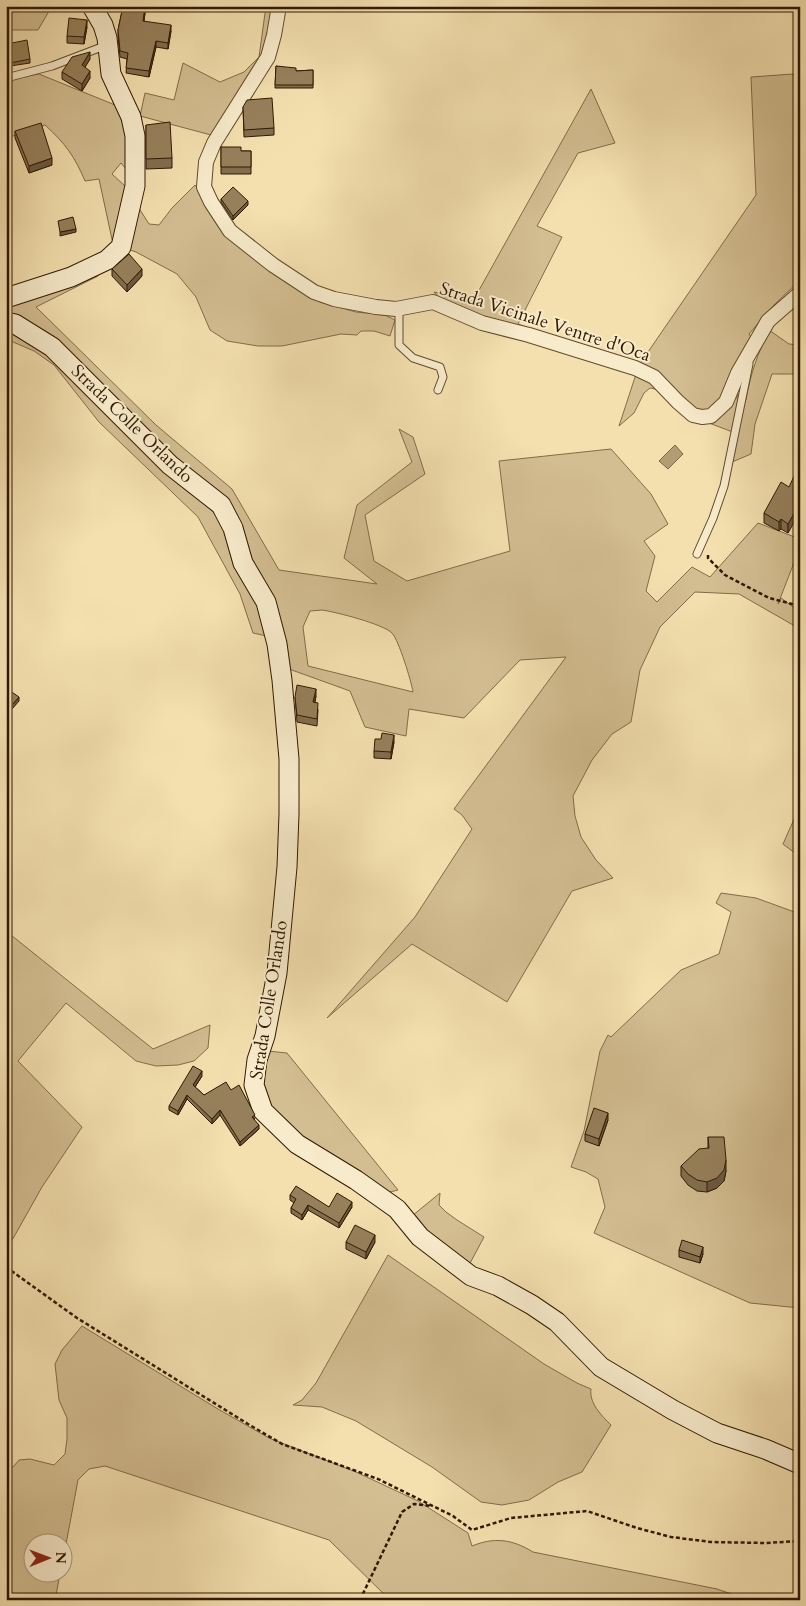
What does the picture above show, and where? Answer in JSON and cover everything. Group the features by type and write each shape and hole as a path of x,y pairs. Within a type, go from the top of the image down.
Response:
{"street":[{"path":"6,298 72,278 107,260 121,247 135,186 134,136 130,117 110,74 108,45 103,25 92,6"},
{"name":"Strada Vicinale Ventre d'Oca","path":"279,6 268,57 214,143 206,162 204,187 211,202 230,231 273,265 314,292 358,305 399,308 433,302 482,322 635,368 654,377 693,415 702,417 711,416 726,402 738,373 768,321 800,293"},
{"name":"Strada Colle Orlando","path":"6,322 15,324 52,347 170,465 220,505 233,528 242,564 266,602 282,680 289,759 289,814 287,867 277,973 257,1060 254,1084 263,1111 297,1144 356,1180 397,1209 420,1237 471,1276 498,1286 557,1322 601,1366 672,1410 717,1433 765,1449 800,1464"}],"lane":[{"path":"6,78 52,66 108,45"},
{"path":"399,308 399,345 413,358 440,367 443,377 438,390"},
{"path":"697,554 713,518 724,486 751,351"}],"path":[{"path":"709,549 708,558 725,575 768,598 800,606"},
{"path":"6,1267 77,1318 282,1444 378,1479 454,1516 472,1530 510,1518 587,1511 671,1537 711,1542 800,1540"},
{"path":"360,1600 402,1512 414,1504 433,1506"}],"shaded area":[{"path":"6,6 52,6 38,30 6,30"},
{"path":"266,6 276,6 263,60 211,135 140,116 145,93 174,100 183,63 220,82 244,72 259,57"},
{"path":"39,74 120,107 128,122 132,176 121,163 112,174 125,186 149,224 159,225 172,208 195,185 232,239 320,302 356,312 385,315 395,320 390,336 374,331 361,331 357,335 341,334 282,346 258,346 227,341 210,330 196,297 177,274 136,252 113,244 99,179 85,181 64,144 45,125 10,137 6,131 6,79"},
{"path":"793,74 800,87 800,280 774,305 749,334 754,342 738,387 737,399 746,400 755,364 769,330 789,344 800,345 800,370 798,374 772,374 755,424 751,454 732,462 738,434 709,423 666,382 655,389 650,388 644,393 634,413 619,426 639,365 756,195 751,77"},
{"path":"591,89 615,143 578,153 537,226 562,237 518,324 575,345 505,326 441,300 434,292 473,301"},
{"path":"96,271 98,276 36,307 156,425 232,489 279,570 377,584 344,558 357,505 412,462 399,429 413,437 425,474 365,515 374,561 407,581 510,551 499,461 611,449 651,494 668,524 644,541 655,556 646,591 657,602 692,567 710,577 758,523 800,539 800,547 778,604 781,598 800,612 800,629 739,594 695,592 660,627 640,670 631,722 612,734 592,760 573,796 575,816 581,837 596,860 613,878 572,891 507,1002 412,944 327,1018 415,917 472,829 462,815 454,809 566,657 520,660 464,718 409,709 406,736 365,727 350,691 289,669 236,527 6,313 6,301","holes":["322,610 370,622 392,633 401,652 413,692 308,666 303,627 310,611"]},
{"path":"6,328 29,337 193,490 223,523 257,597 271,637 253,633 240,594 198,517 99,422 54,365 34,351 6,339"},
{"path":"675,445 683,454 668,469 659,461"},
{"path":"795,817 800,823 800,857 783,844"},
{"path":"721,893 756,898 800,914 800,1308 750,1303 594,1233 605,1207 598,1179 586,1172 571,1167 584,1131 600,1051 608,1035 611,1037 681,970 719,954 731,912 716,903"},
{"path":"6,931 153,1049 210,1025 208,1048 194,1061 178,1065 156,1066 136,1061 66,1003 18,1061 82,1127 42,1187 6,1251"},
{"path":"268,1051 287,1053 398,1190 386,1193 300,1136 284,1122 266,1100 261,1079"},
{"path":"440,1193 439,1205 446,1212 484,1237 468,1267 426,1233 412,1216"},
{"path":"388,1255 544,1364 591,1389 594,1404 611,1425 582,1472 558,1482 529,1500 502,1505 481,1502 432,1467 356,1421 322,1407 293,1405 302,1400 316,1383"},
{"path":"82,1326 269,1438 356,1472 418,1501 468,1533 472,1546 488,1541 510,1542 533,1552 717,1589 749,1600 390,1600 329,1540 105,1466 89,1469 78,1480 68,1534 22,1534 22,1584 58,1584 55,1600 6,1600 6,1475 19,1460 30,1459 54,1465 65,1454 67,1418 59,1400 55,1364 62,1350"}],"building":[{"path":"123,6 145,6 143,21 171,25 168,43 156,41 149,71 126,68 128,53 120,51 118,30"},
{"path":"69,18 87,20 84,37 67,36"},
{"path":"27,40 30,59 10,63 7,44"},
{"path":"90,52 82,65 90,71 82,84 62,72 72,57"},
{"path":"276,66 296,68 296,71 313,70 313,85 275,85"},
{"path":"272,98 274,128 244,130 243,107 247,100"},
{"path":"170,122 172,158 146,159 146,125"},
{"path":"41,123 52,158 29,166 15,131"},
{"path":"221,147 241,147 241,151 251,151 251,167 221,167"},
{"path":"233,187 248,201 233,216 221,199"},
{"path":"73,217 76,229 60,232 58,221"},
{"path":"129,254 142,269 127,285 112,269"},
{"path":"795,474 800,477 800,503 788,524 781,519 779,522 764,513 781,482 789,487"},
{"path":"297,685 316,689 313,702 318,703 317,719 297,715 295,697"},
{"path":"6,688 19,697 6,712"},
{"path":"382,733 394,735 391,752 374,751 375,739 381,739"},
{"path":"193,1066 202,1071 193,1085 204,1095 226,1082 231,1090 239,1085 255,1115 252,1117 259,1125 240,1142 220,1110 212,1119 187,1095 178,1111 169,1106"},
{"path":"594,1108 608,1113 599,1139 585,1134"},
{"path":"708,1137 724,1137 726,1160 724,1170 717,1178 707,1182 697,1180 681,1166 699,1149 709,1148"},
{"path":"296,1186 329,1207 337,1193 352,1202 339,1223 308,1205 302,1215 291,1208 296,1199 290,1195"},
{"path":"355,1225 375,1235 366,1252 346,1242"},
{"path":"682,1240 703,1247 700,1257 679,1250"}]}
